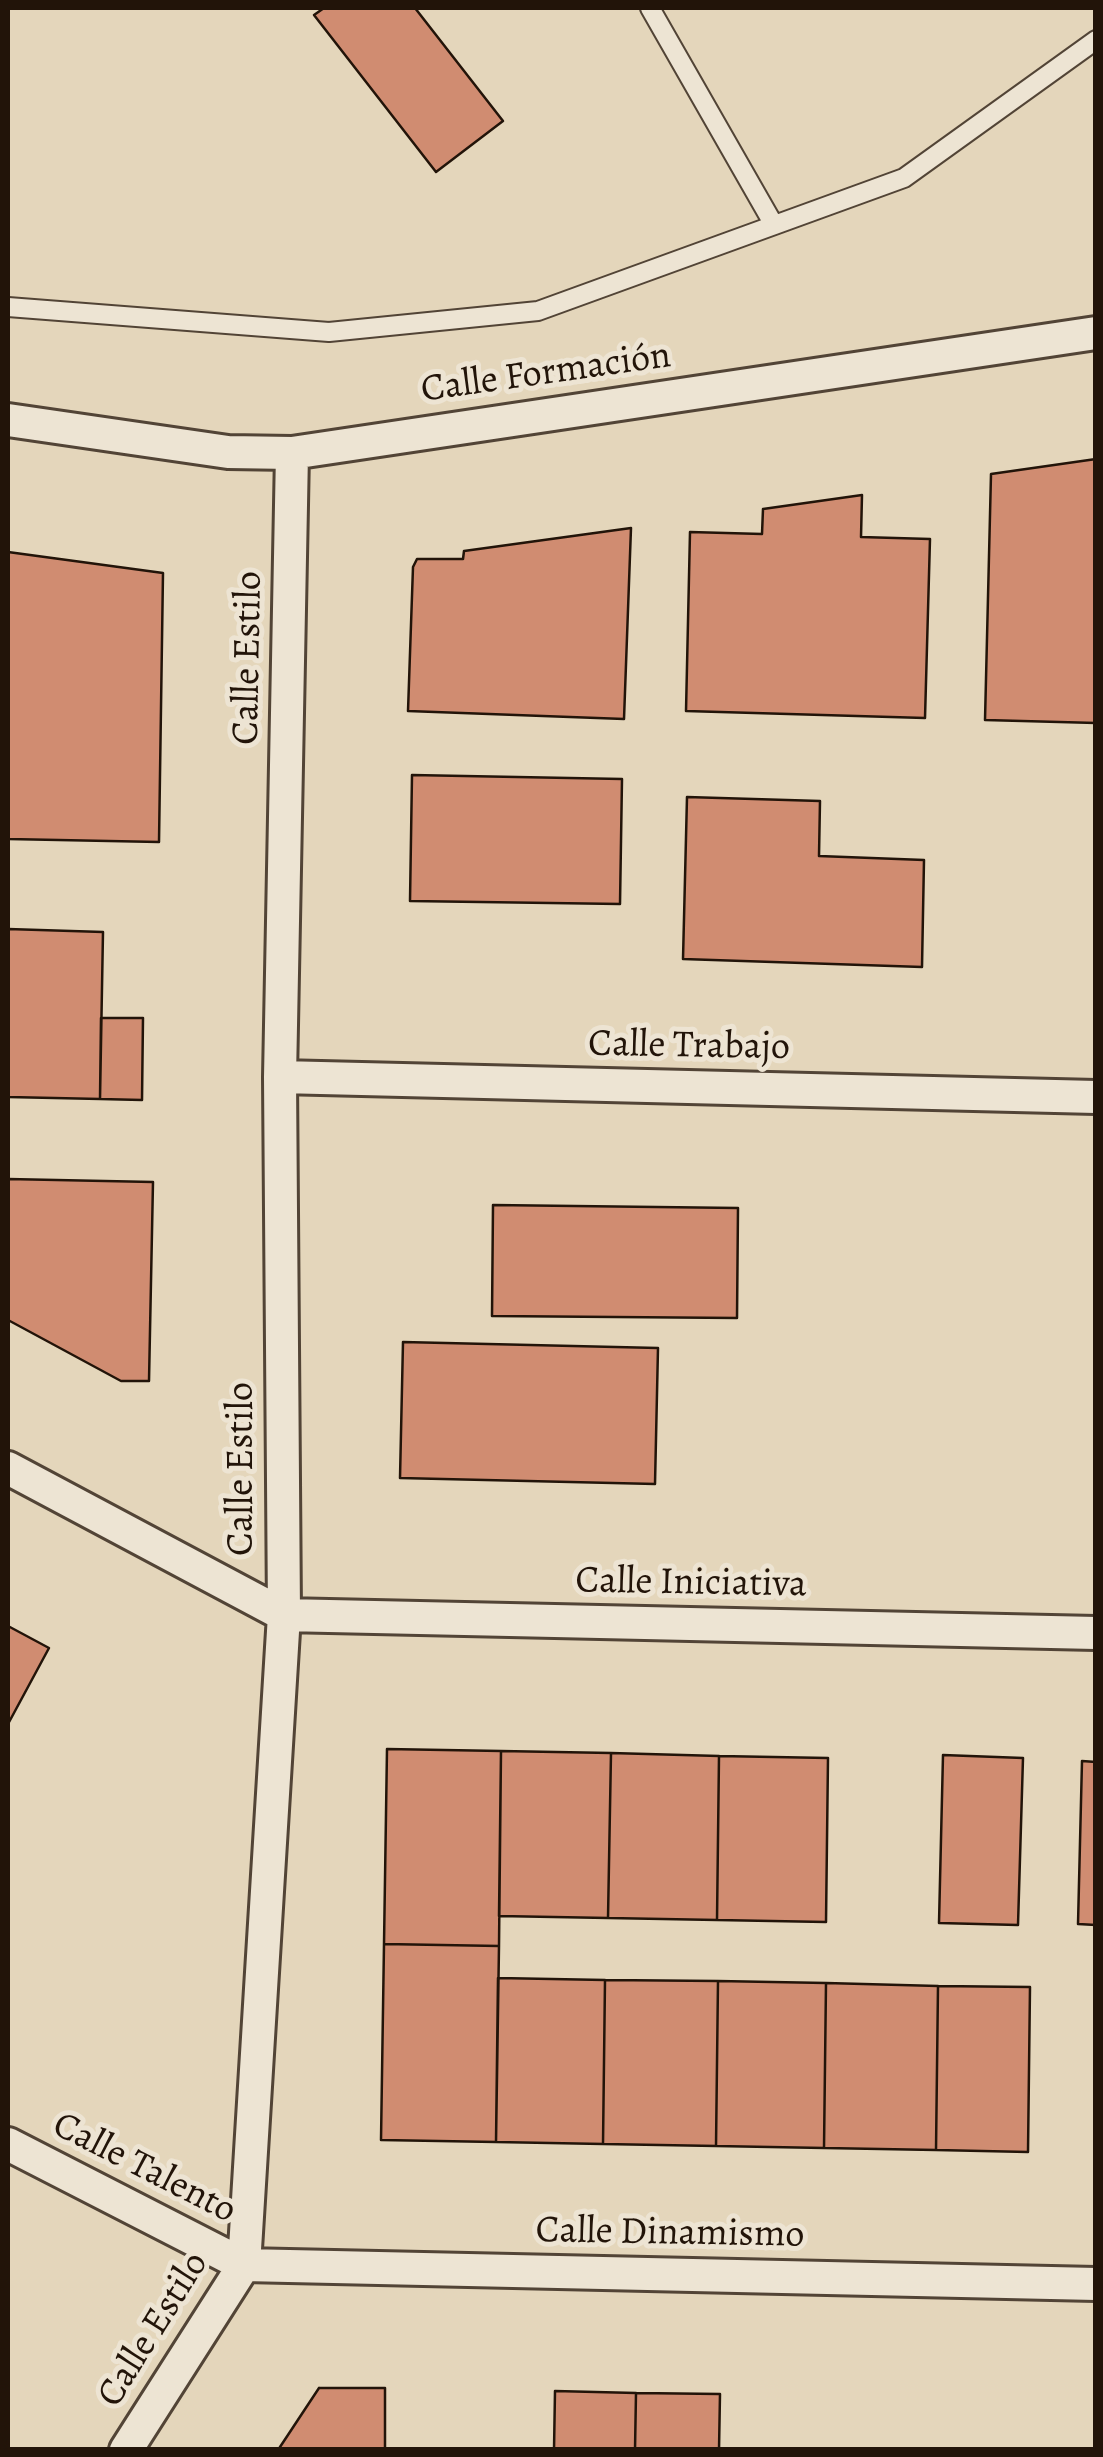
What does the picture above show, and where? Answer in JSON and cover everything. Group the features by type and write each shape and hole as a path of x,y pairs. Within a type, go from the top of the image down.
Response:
{"street":[{"name":"Calle Formación","path":"8,420 228,452 292,453 1096,333"},
{"name":"Calle Estilo","path":"126,2450 244,2265 284,1615 280,1077 292,453"},
{"name":"Calle Trabajo","path":"280,1077 1096,1097"},
{"path":"8,1468 284,1615"},
{"name":"Calle Iniciativa","path":"284,1615 1096,1632"},
{"name":"Calle Talento","path":"8,2144 244,2265"},
{"name":"Calle Dinamismo","path":"244,2265 1096,2284"}],"lane":[{"path":"650,8 774,226"},
{"path":"8,307 328,332 538,310 904,178 1096,40"}],"building":[{"path":"324,8 415,8 503,121 436,172 314,15"},
{"path":"1096,459 1096,723 985,720 991,474"},
{"path":"862,495 861,537 930,539 925,718 686,711 690,532 762,534 763,509"},
{"path":"631,528 624,719 408,711 413,567 417,559 463,559 464,551"},
{"path":"8,552 163,573 159,842 8,839"},
{"path":"412,775 622,779 620,904 410,901"},
{"path":"687,797 820,801 819,856 924,860 922,967 683,959"},
{"path":"8,929 103,932 100,1099 8,1097"},
{"path":"101,1018 143,1018 142,1100 100,1099"},
{"path":"8,1179 153,1182 149,1381 121,1381 8,1320"},
{"path":"493,1205 738,1208 737,1318 492,1316"},
{"path":"403,1342 658,1348 655,1484 400,1478"},
{"path":"8,1626 49,1648 8,1724"},
{"path":"387,1749 501,1751 499,1946 384,1944"},
{"path":"501,1751 611,1753 608,1918 499,1916"},
{"path":"611,1753 719,1756 717,1920 608,1918"},
{"path":"943,1755 1023,1758 1018,1925 939,1923"},
{"path":"719,1756 828,1758 826,1922 717,1920"},
{"path":"1082,1761 1096,1762 1096,1925 1078,1924"},
{"path":"384,1944 499,1946 496,2142 381,2140"},
{"path":"498,1978 605,1980 603,2144 496,2142"},
{"path":"605,1980 718,1981 716,2146 603,2144"},
{"path":"718,1981 826,1983 824,2148 716,2146"},
{"path":"826,1983 938,1986 936,2150 824,2148"},
{"path":"938,1986 1030,1987 1028,2152 936,2150"},
{"path":"319,2388 385,2388 385,2450 278,2450"},
{"path":"555,2391 636,2393 635,2450 554,2450"},
{"path":"636,2393 720,2394 719,2450 635,2450"}]}
